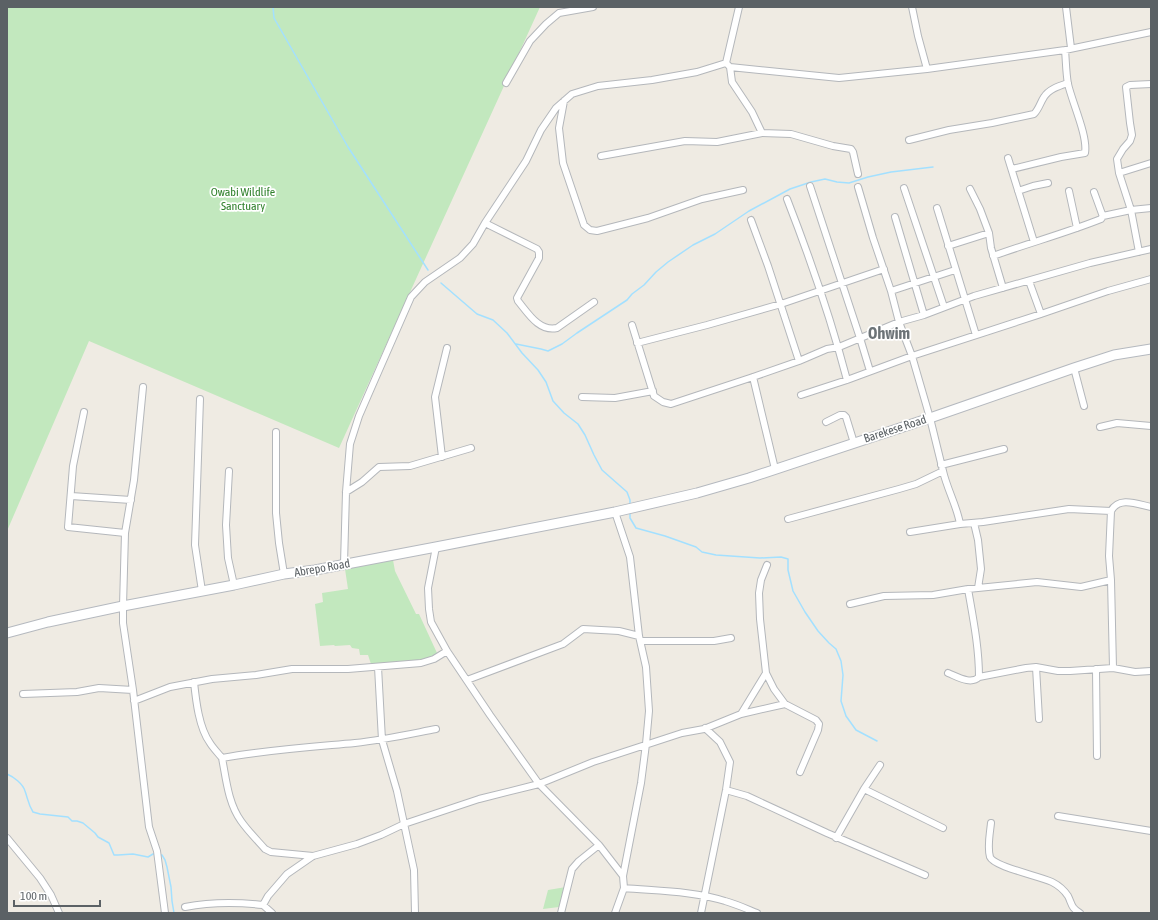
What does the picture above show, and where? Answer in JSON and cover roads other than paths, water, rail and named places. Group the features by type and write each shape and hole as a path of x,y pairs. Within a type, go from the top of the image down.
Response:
{"main road":[{"name":"Barekese Road","path":"638,507 749,478 1114,355 1151,349"},
{"name":"Abrepo Road","path":"7,633 48,622 123,606 638,507"}],"street":[{"path":"506,83 530,41 546,24 559,13 593,7"},
{"path":"742,7 739,7 728,65 732,82 752,112 762,133"},
{"path":"912,7 927,69"},
{"path":"1012,169 1060,157 1085,153 1086,150 1084,136 1068,83 1066,7"},
{"path":"344,564 346,492 350,444 359,416 390,342 411,297 425,282 460,258 473,244 526,161 541,130 556,108 572,94 598,86 652,80 728,65 840,78 927,69 1068,49 1151,32"},
{"path":"909,140 949,130 1034,114 1038,111 1044,96 1051,90 1068,83"},
{"path":"1139,252 1131,210 1119,173 1118,159 1122,149 1130,141 1132,135 1126,87 1130,85 1151,84"},
{"path":"564,101 559,128 563,163 584,225 590,230 597,231 648,218 702,199 743,190"},
{"path":"601,156 685,141 717,142 762,133 792,134 833,146 851,149 858,174"},
{"path":"1008,158 1034,242"},
{"path":"1119,173 1151,163"},
{"path":"1018,191 1048,183"},
{"path":"810,186 870,371"},
{"path":"858,187 891,291 899,322 912,356 930,418 946,483 959,517 960,524"},
{"path":"904,188 944,307"},
{"path":"970,189 980,209 989,233 991,248 1003,288"},
{"path":"1069,191 1077,228"},
{"path":"1094,192 1104,216"},
{"path":"787,200 808,252 839,347 847,380"},
{"path":"937,208 976,335"},
{"path":"994,256 1077,228 1101,219 1104,216 1131,210 1151,208"},
{"path":"895,217 924,315"},
{"path":"751,220 781,304 799,361"},
{"path":"485,223 537,249 539,252 539,258 517,298 540,326 551,330 557,328 594,302"},
{"path":"948,246 989,233"},
{"path":"632,325 654,396 663,402 671,404 753,378 826,350 839,347 899,322 924,315 965,300 1090,263 1151,249"},
{"path":"637,343 707,326 781,304 884,269"},
{"path":"891,291 955,270"},
{"path":"801,395 912,356 1108,291 1151,279"},
{"path":"1029,281 1041,314"},
{"path":"442,457 435,397 447,348"},
{"path":"1074,368 1084,406"},
{"path":"753,378 775,469"},
{"path":"143,387 134,480 125,533 123,623 133,690 149,827 158,855 165,913"},
{"path":"582,397 615,398 653,391"},
{"path":"200,399 195,545 202,591"},
{"path":"84,412 73,466 68,527 125,533"},
{"path":"826,422 840,415 844,415 846,417 854,443"},
{"path":"1100,427 1117,423 1151,426"},
{"path":"276,432 276,513 284,574"},
{"path":"346,492 362,482 379,467 410,466 471,448"},
{"path":"788,519 916,484 942,468 1004,450"},
{"path":"229,471 227,532 228,558 234,585"},
{"path":"71,496 131,500"},
{"path":"1113,668 1109,556 1110,511 1113,506 1123,501 1151,507"},
{"path":"910,532 1069,509 1110,511"},
{"path":"615,512 630,557 640,639 646,667 648,711 646,744 623,876 624,888 615,913"},
{"path":"974,523 978,540 981,569 978,588"},
{"path":"436,547 428,588 429,609 431,622 447,651 539,784 599,845 623,876"},
{"path":"767,565 761,580 759,594 760,619 766,673 774,689 786,704 816,720 819,724 818,730 800,772"},
{"path":"850,604 884,596 934,595 968,589 1037,582 1081,587 1111,580"},
{"path":"968,589 976,637 979,677"},
{"path":"467,680 563,644 583,629 619,631 640,639 708,641 731,638"},
{"path":"134,701 170,687 194,682 292,669 348,669 421,663 434,659 447,651"},
{"path":"378,666 382,740 397,791 414,870 415,913"},
{"path":"948,673 971,681 976,680 979,677 1036,667 1058,671 1113,668 1135,672 1151,670"},
{"path":"1036,667 1039,719"},
{"path":"1096,670 1097,756"},
{"path":"741,714 766,673"},
{"path":"194,682 201,722 209,742 222,758 228,788 233,805 240,820 265,849 271,852 313,856"},
{"path":"23,694 77,692 99,688 133,690"},
{"path":"263,905 287,874 313,856 357,844 404,824 479,799 539,784 593,762 646,744 682,733 704,729 741,714 786,704"},
{"path":"701,913 726,790 730,762 720,742 705,728"},
{"path":"222,758 248,753 382,740 436,729"},
{"path":"836,838 864,788 880,765"},
{"path":"864,788 943,828"},
{"path":"726,790 747,796 836,838 925,875"},
{"path":"1058,816 1151,831"},
{"path":"992,823 990,857 993,861 1052,882 1060,887 1074,909 1080,913"},
{"path":"7,838 40,878 51,895 59,913"},
{"path":"561,913 572,869 578,860 599,845"},
{"path":"624,888 705,897 725,901 757,913"},
{"path":"185,907 236,902 263,905 272,913"}],"waterway":[{"path":"273,7 274,18 348,147 428,270"},
{"path":"516,344 548,351 562,344 627,300 656,272 693,245 715,234 749,211 790,189 825,179 849,183 891,172 933,167"},
{"path":"441,283 477,314 493,320 507,333 522,353 538,370 546,382 553,401 564,413 578,424 602,470 627,492 630,505"},
{"path":"630,513 630,518 636,528 696,547 702,552 716,555 760,558 781,557 788,559 788,570 793,591 818,631 836,649 841,661 843,675 841,701 846,716 856,730 877,741"},
{"path":"7,774 20,783 25,791 33,812 68,817 72,821 83,823 98,837 109,843 114,855 133,854 148,857 156,854"},
{"path":"160,855 162,855 165,860 167,867 174,913"}],"district":[{"name":"Ohwim","path":"889,333"}],"park label":[{"name":"Owabi Wildlife Sanctuary","path":"243,199"}]}
